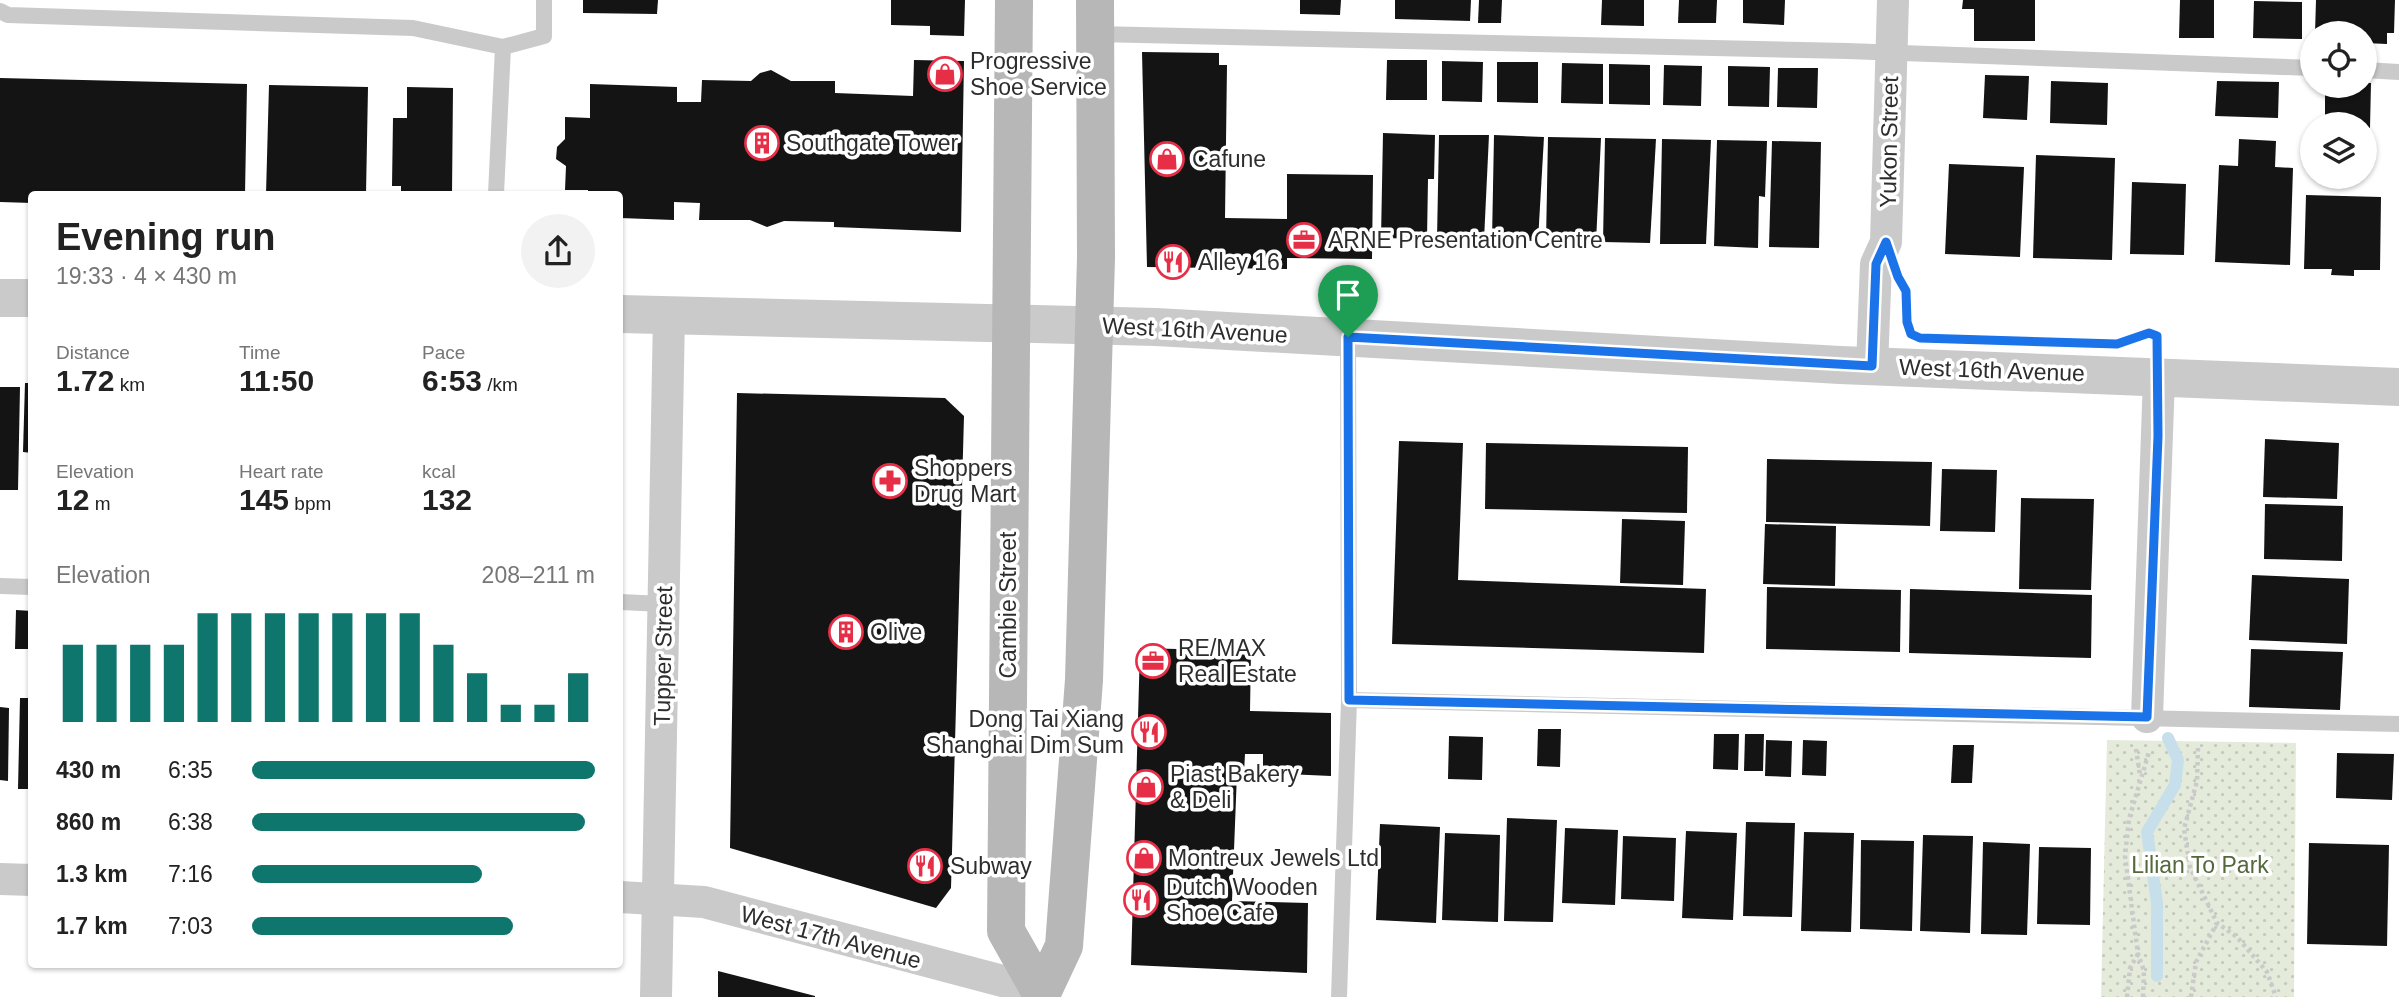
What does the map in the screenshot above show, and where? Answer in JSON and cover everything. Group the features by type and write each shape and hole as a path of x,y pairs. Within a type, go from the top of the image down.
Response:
{"main road":[{"name":"Cambie Street","path":"1014,0 1006,931 1040,994"},
{"path":"1040,994 1064,946 1084,680 1094,325 1095,17"}],"street":[{"name":"Yukon Street","path":"1872,366 1876,264 1886,242 1893,0"},
{"path":"0,298 28,298"},
{"name":"West 16th Avenue","path":"623,314 1094,325 1872,366 2399,387"},
{"name":"Tupper Street","path":"656,997 669,316"},
{"path":"2147,717 2159,377"},
{"path":"0,879 28,880"},
{"name":"West 17th Avenue","path":"623,897 704,902 1040,994"}],"lane":[{"path":"0,11 8,15 413,28 503,47 544,36 544,0"},
{"path":"1095,17 2300,68"},
{"path":"496,191 503,47"},
{"path":"2377,71 2399,72"},
{"path":"1339,997 1349,700 1348,337"},
{"path":"0,586 28,587"},
{"path":"623,602 664,604"},
{"path":"1349,700 2399,724"}],"path":[{"path":"2138,337 2149,333 2157,336 2159,377"},
{"path":"2198,747 2197,781 2184,829 2190,867 2217,923 2238,937 2267,972 2276,997"},
{"path":"2140,775 2129,819 2125,856 2138,954 2144,971 2143,997"},
{"path":"2191,997 2196,962 2217,923"},
{"path":"2127,997 2130,968 2138,954"}],"green space":[{"name":"Lilian To Park","path":"2107,740 2296,743 2294,997 2101,997"}],"building":[{"path":"583,0 658,0 657,14 583,13"},
{"path":"891,0 965,0 964,36 930,35 930,26 891,25"},
{"path":"1300,0 1341,0 1340,15 1300,14"},
{"path":"1395,0 1471,0 1470,21 1395,19"},
{"path":"1479,0 1502,0 1501,23 1478,23"},
{"path":"1602,0 1644,0 1644,26 1601,25"},
{"path":"1679,0 1717,0 1716,23 1678,23"},
{"path":"1743,0 1785,0 1784,25 1743,23"},
{"path":"1963,0 2035,0 2035,41 1974,41 1974,9 1962,9"},
{"path":"2180,0 2214,0 2214,38 2179,38"},
{"path":"2316,0 2395,0 2394,33 2387,33 2387,44 2377,44 2377,21 2315,21"},
{"path":"2254,1 2302,2 2300,39 2253,38"},
{"path":"1142,52 1219,53 1219,65 1227,65 1225,218 1287,219 1287,174 1373,175 1372,259 1287,258 1287,269 1147,267"},
{"name":"Southgate Tower","path":"914,60 964,61 961,232 834,227 834,222 784,221 767,227 750,220 699,220 700,203 674,202 674,220 623,218 623,191 565,190 566,166 556,159 557,147 565,139 565,117 590,118 590,84 677,87 677,102 701,102 702,80 751,81 760,73 771,70 791,81 835,81 835,93 913,96"},
{"path":"1387,60 1427,60 1427,100 1386,100"},
{"path":"1442,61 1483,62 1482,102 1442,101"},
{"path":"1497,62 1538,62 1538,103 1497,102"},
{"path":"1562,63 1603,64 1603,104 1561,103"},
{"path":"1609,64 1650,65 1650,105 1609,104"},
{"path":"1664,65 1702,66 1701,106 1663,105"},
{"path":"1728,66 1770,67 1769,107 1728,106"},
{"path":"1778,68 1818,68 1817,108 1777,107"},
{"path":"1985,75 2029,76 2027,120 1983,118"},
{"path":"0,78 247,84 245,191 28,191 28,203 0,202"},
{"path":"2051,81 2108,83 2107,125 2050,123"},
{"path":"2217,81 2279,82 2278,118 2215,116"},
{"path":"269,85 368,87 366,191 266,191"},
{"path":"407,87 453,88 452,191 401,191 401,186 392,186 393,118 407,118"},
{"path":"2325,98 2371,98 2370,112 2325,112"},
{"path":"1383,133 1435,135 1434,179 1428,179 1427,239 1381,238"},
{"path":"1439,135 1489,135 1484,240 1437,239"},
{"path":"1494,135 1544,137 1538,241 1492,240"},
{"path":"1548,137 1601,138 1596,242 1546,241"},
{"path":"1605,138 1656,139 1650,243 1603,242"},
{"path":"1662,139 1711,140 1706,244 1660,244"},
{"path":"2239,139 2276,141 2275,167 2293,168 2290,265 2215,262 2219,165 2238,166"},
{"path":"1717,140 1767,141 1765,197 1759,196 1758,248 1714,246"},
{"path":"1772,141 1821,142 1819,248 1769,247"},
{"path":"2036,155 2115,158 2112,260 2033,258"},
{"path":"1949,164 2024,167 2020,257 1945,254"},
{"path":"2132,182 2186,184 2184,255 2130,254"},
{"path":"2306,195 2381,197 2380,270 2354,270 2354,276 2331,275 2332,269 2304,269"},
{"path":"25,383 28,383 28,453 23,452"},
{"path":"0,387 20,387 18,490 0,490"},
{"name":"Olive","path":"737,393 945,398 964,416 951,888 936,908 730,848"},
{"path":"2265,439 2339,443 2337,499 2263,497"},
{"path":"1399,441 1463,443 1458,580 1706,589 1704,653 1392,644"},
{"path":"1486,443 1688,447 1687,513 1485,509"},
{"path":"1767,459 1932,462 1930,526 1766,522"},
{"path":"1942,469 1997,470 1995,532 1940,531"},
{"path":"2021,498 2094,499 2091,590 2019,589"},
{"path":"2265,504 2343,506 2342,561 2264,559"},
{"path":"1622,519 1685,521 1683,585 1620,583"},
{"path":"1765,524 1836,526 1835,586 1763,584"},
{"path":"2252,575 2349,579 2347,644 2249,640"},
{"path":"1767,587 1901,590 1900,652 1766,649"},
{"path":"1910,589 2092,595 2091,658 1909,653"},
{"path":"16,610 28,611 28,649 15,649"},
{"path":"1140,648 1251,651 1250,711 1331,713 1331,776 1263,773 1263,754 1245,754 1244,773 1237,773 1232,901 1308,903 1307,973 1131,965"},
{"path":"2251,649 2343,652 2340,710 2249,707"},
{"path":"20,698 28,698 28,789 18,789"},
{"path":"0,707 9,708 8,781 0,780"},
{"path":"1538,729 1561,729 1560,767 1537,766"},
{"path":"1714,734 1739,734 1738,770 1713,769"},
{"path":"1745,734 1764,734 1763,771 1744,771"},
{"path":"1449,736 1483,737 1482,780 1448,779"},
{"path":"1766,740 1792,741 1791,777 1765,776"},
{"path":"1803,740 1827,741 1826,776 1802,775"},
{"path":"1953,745 1974,745 1972,783 1951,783"},
{"path":"2337,753 2394,754 2392,800 2336,798"},
{"path":"1507,818 1557,820 1553,922 1504,921"},
{"path":"1746,822 1795,823 1792,917 1743,916"},
{"path":"1380,824 1440,827 1436,923 1376,920"},
{"path":"1565,828 1618,830 1615,905 1562,903"},
{"path":"1686,831 1737,833 1733,920 1682,918"},
{"path":"1804,832 1854,833 1851,932 1801,931"},
{"path":"1445,833 1500,835 1498,922 1442,920"},
{"path":"1923,835 1973,836 1970,933 1920,931"},
{"path":"1623,836 1676,838 1674,901 1621,899"},
{"path":"1861,840 1914,841 1912,931 1860,929"},
{"path":"1983,842 2030,844 2027,935 1981,934"},
{"path":"2309,843 2389,845 2387,946 2307,944"},
{"path":"2039,847 2091,848 2090,925 2037,924"},
{"path":"718,971 815,996 815,997 718,997"}],"waterway":[{"path":"2157,976 2157,903 2147,832 2175,785 2178,760 2168,738"}],"place":[{"name":"Progressive Shoe Service","path":"945,74"},
{"name":"Southgate Tower","path":"762,143"},
{"name":"Cafune","path":"1167,159"},
{"name":"ARNE Presentation Centre","path":"1304,240"},
{"name":"Alley 16","path":"1173,262"},
{"name":"Shoppers Drug Mart","path":"890,481"},
{"name":"Olive","path":"846,632"},
{"name":"RE/MAX Real Estate","path":"1153,661"},
{"name":"Dong Tai Xiang Shanghai Dim Sum","path":"1149,732"},
{"name":"Piast Bakery & Deli","path":"1146,787"},
{"name":"Montreux Jewels Ltd","path":"1144,858"},
{"name":"Subway","path":"925,866"},
{"name":"Dutch Wooden Shoe Cafe","path":"1141,900"}],"route":[{"path":"1886,242 1898,277 1906,291 1907,322 1911,334 1920,338 2117,344 2149,333 2157,336 2158,436 2147,717 1349,700 1348,337 1872,366 1876,264 1886,242"}]}
